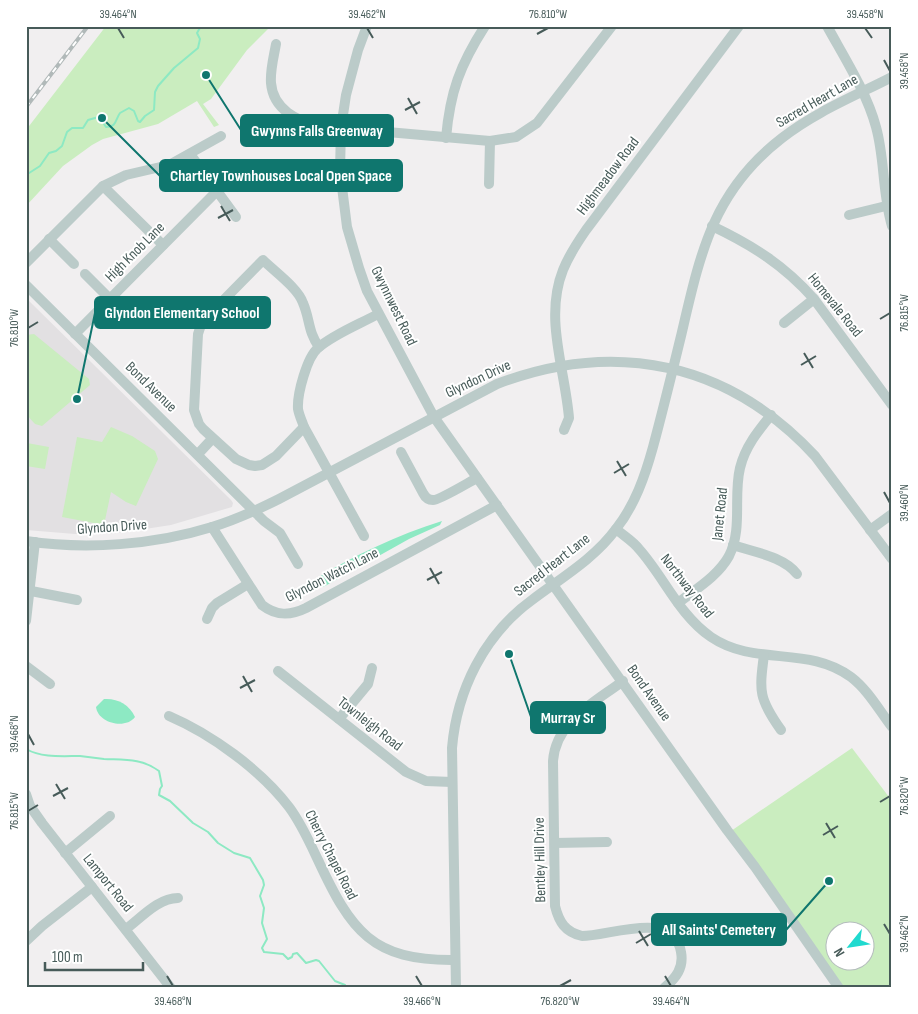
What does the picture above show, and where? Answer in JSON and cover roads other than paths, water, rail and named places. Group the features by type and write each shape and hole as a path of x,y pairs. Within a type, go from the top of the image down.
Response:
{"street":[{"name":"Gwynnwest Road","path":"367,26 352,69 341,128 340,171 347,227 358,268 378,314 434,416"},
{"path":"446,138 449,109 459,72 485,26"},
{"path":"276,44 271,82 274,97 291,116 300,121 320,126 490,141 516,137 537,123 612,26"},
{"name":"Highmeadow Road","path":"564,430 569,418 556,337 555,308 559,282 569,256 586,230 739,26"},
{"path":"827,26 862,92 876,128 886,206 892,226"},
{"name":"Sacred Heart Lane","path":"456,988 452,748 455,722 462,697 472,674 485,650 508,621 530,601 588,558 616,530 629,510 646,473 700,258 712,226 737,184 764,153 800,125 892,77"},
{"path":"26,263 103,186 126,175 161,168 221,136"},
{"path":"489,184 490,141"},
{"path":"190,154 236,217"},
{"path":"103,186 163,245"},
{"name":"High Knob Lane","path":"75,334 217,191"},
{"path":"849,215 886,206"},
{"name":"Homevale Road","path":"712,226 760,251 789,273 814,299 892,405"},
{"path":"49,239 74,264"},
{"path":"304,427 276,456 262,465 255,466 243,463 212,439 199,424 194,410 200,326 263,260 300,297 311,333 320,347"},
{"path":"85,274 110,299"},
{"name":"Bond Avenue","path":"26,285 264,521 280,532 298,564"},
{"path":"784,323 814,299"},
{"path":"364,536 304,427 299,414 299,396 312,356 320,347 378,314"},
{"name":"Glyndon Drive","path":"30,541 74,544 120,543 160,538 212,527 255,511 497,384 520,375 561,365 588,362 618,362 647,364 715,383 771,415 815,456 892,559"},
{"name":"Janet Road","path":"678,603 715,574 729,556 738,518 740,469 748,446 771,415"},
{"name":"Bond Avenue","path":"434,416 838,988"},
{"path":"198,454 212,439"},
{"path":"401,452 423,494 430,500 438,499 477,478"},
{"name":"Glyndon Watch Lane","path":"212,527 262,605 268,610 283,614 298,612 497,505"},
{"path":"870,530 892,514"},
{"name":"Northway Road","path":"616,530 638,548 691,620 718,642 738,651 819,661 841,671 860,686 892,727"},
{"path":"26,621 30,541"},
{"path":"733,545 782,561 797,574"},
{"path":"207,619 212,608 217,603 248,584"},
{"path":"28,590 77,600"},
{"path":"764,655 760,681 762,698 768,712 781,730"},
{"path":"26,666 50,684"},
{"path":"340,719 368,684 372,668"},
{"name":"Townleigh Road","path":"278,671 406,772 426,781 452,782"},
{"name":"Bentley Hill Drive","path":"623,681 574,717 558,739 553,761 555,906 557,916 564,927 574,934 582,936 646,927 661,928 673,936 681,948 682,958 679,972 674,980 664,988"},
{"name":"Cherry Chapel Road","path":"169,716 216,742 253,770 279,795 304,830 348,918 364,934 381,946 404,955 430,960 456,960"},
{"name":"Lamport Road","path":"26,794 28,807 172,988"},
{"path":"65,852 110,816"},
{"path":"555,843 607,842"},
{"path":"26,942 42,926 92,887"},
{"path":"126,929 159,903 171,898 178,898"}],"waterway":[{"path":"26,175 40,166 49,153 56,151 62,146 67,132 72,128 83,128 88,120 102,116 104,117 106,127 110,127 114,124 120,113 129,108 134,111 140,122 154,110 155,92 158,86 174,68 198,48 200,39 197,33 201,26"},
{"path":"889,26 892,31"},
{"path":"26,749 45,755 132,760 146,764 159,771 162,786 159,795 170,801 193,823 208,832 218,843 234,853 250,858 263,880 264,885 260,896 264,908 262,923 267,939 262,948 264,952 283,954 288,959 297,953 306,963 319,961 335,981 345,985 347,988"}],"railway":[{"path":"26,107 88,26"}],"place":[{"name":"Gwynns Falls Greenway","path":"206,75"},
{"name":"Chartley Townhouses Local Open Space","path":"102,118"},
{"name":"Glyndon Elementary School","path":"77,399"},
{"name":"Murray Sr","path":"509,654"},
{"name":"All Saints' Cemetery","path":"829,881"}]}
